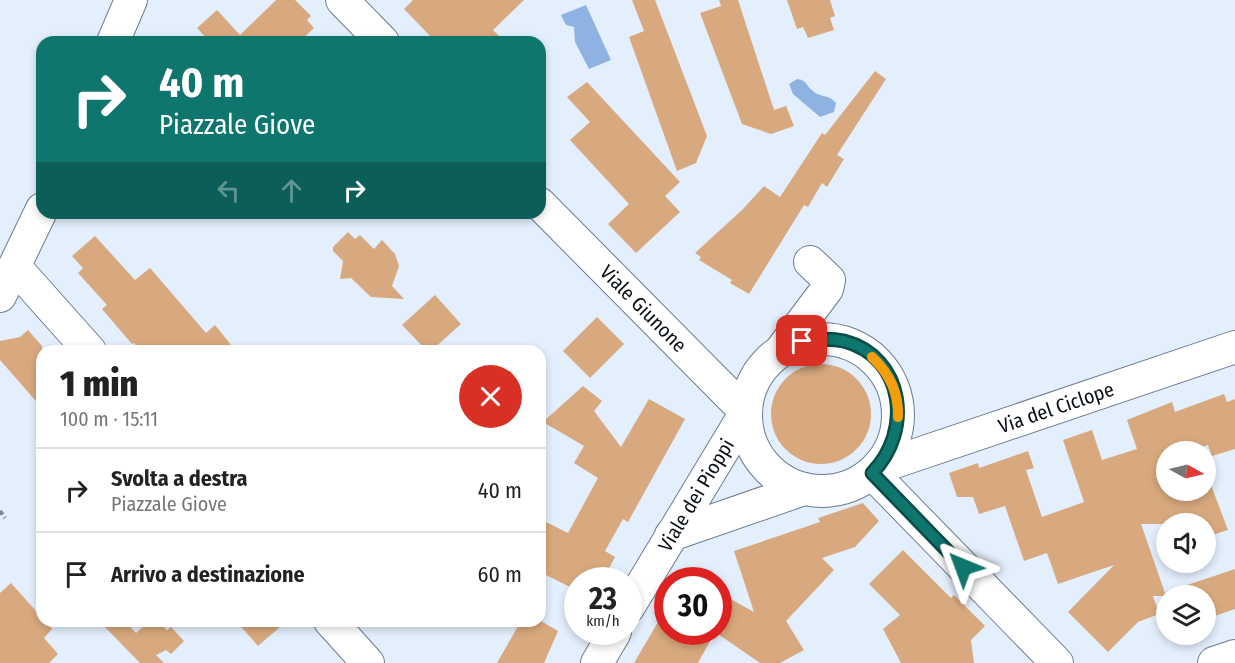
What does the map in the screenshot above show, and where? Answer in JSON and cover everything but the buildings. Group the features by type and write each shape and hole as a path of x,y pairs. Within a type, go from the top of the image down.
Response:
{"street":[{"path":"116,36 131,0"},
{"path":"342,0 377,36"},
{"name":"Viale Giunone","path":"546,210 746,412"},
{"path":"0,296 16,268 38,219"},
{"path":"782,349 802,341 824,338 846,342 866,351 882,366 893,385 898,407 897,429 890,450 875,470 857,483 840,489 822,491 804,489 773,474 761,461 747,430 746,412 749,394 756,376 767,361 782,349 827,289 829,280 810,262"},
{"path":"16,268 85,345"},
{"name":"Via del Ciclope","path":"875,470 1235,347"},
{"name":"Viale dei Pioppi","path":"642,584 746,412"},
{"path":"875,470 1057,663"},
{"path":"671,535 804,489"},
{"path":"335,627 368,663"},
{"path":"597,663 607,645"},
{"path":"1214,663 1235,656"}],"path":[{"path":"0,511 5,518"}],"water":[{"path":"586,5 611,60 589,69 575,42 574,27 566,25 561,15"},
{"path":"797,79 805,82 816,93 833,100 836,103 834,112 820,117 793,94 789,84"}],"slow traffic":[{"path":"872,357 882,366 893,385 898,417"}],"route":[{"path":"802,341 824,338 846,342 866,351 882,366 893,385 898,407 897,429 890,450 872,473 963,567"}]}
